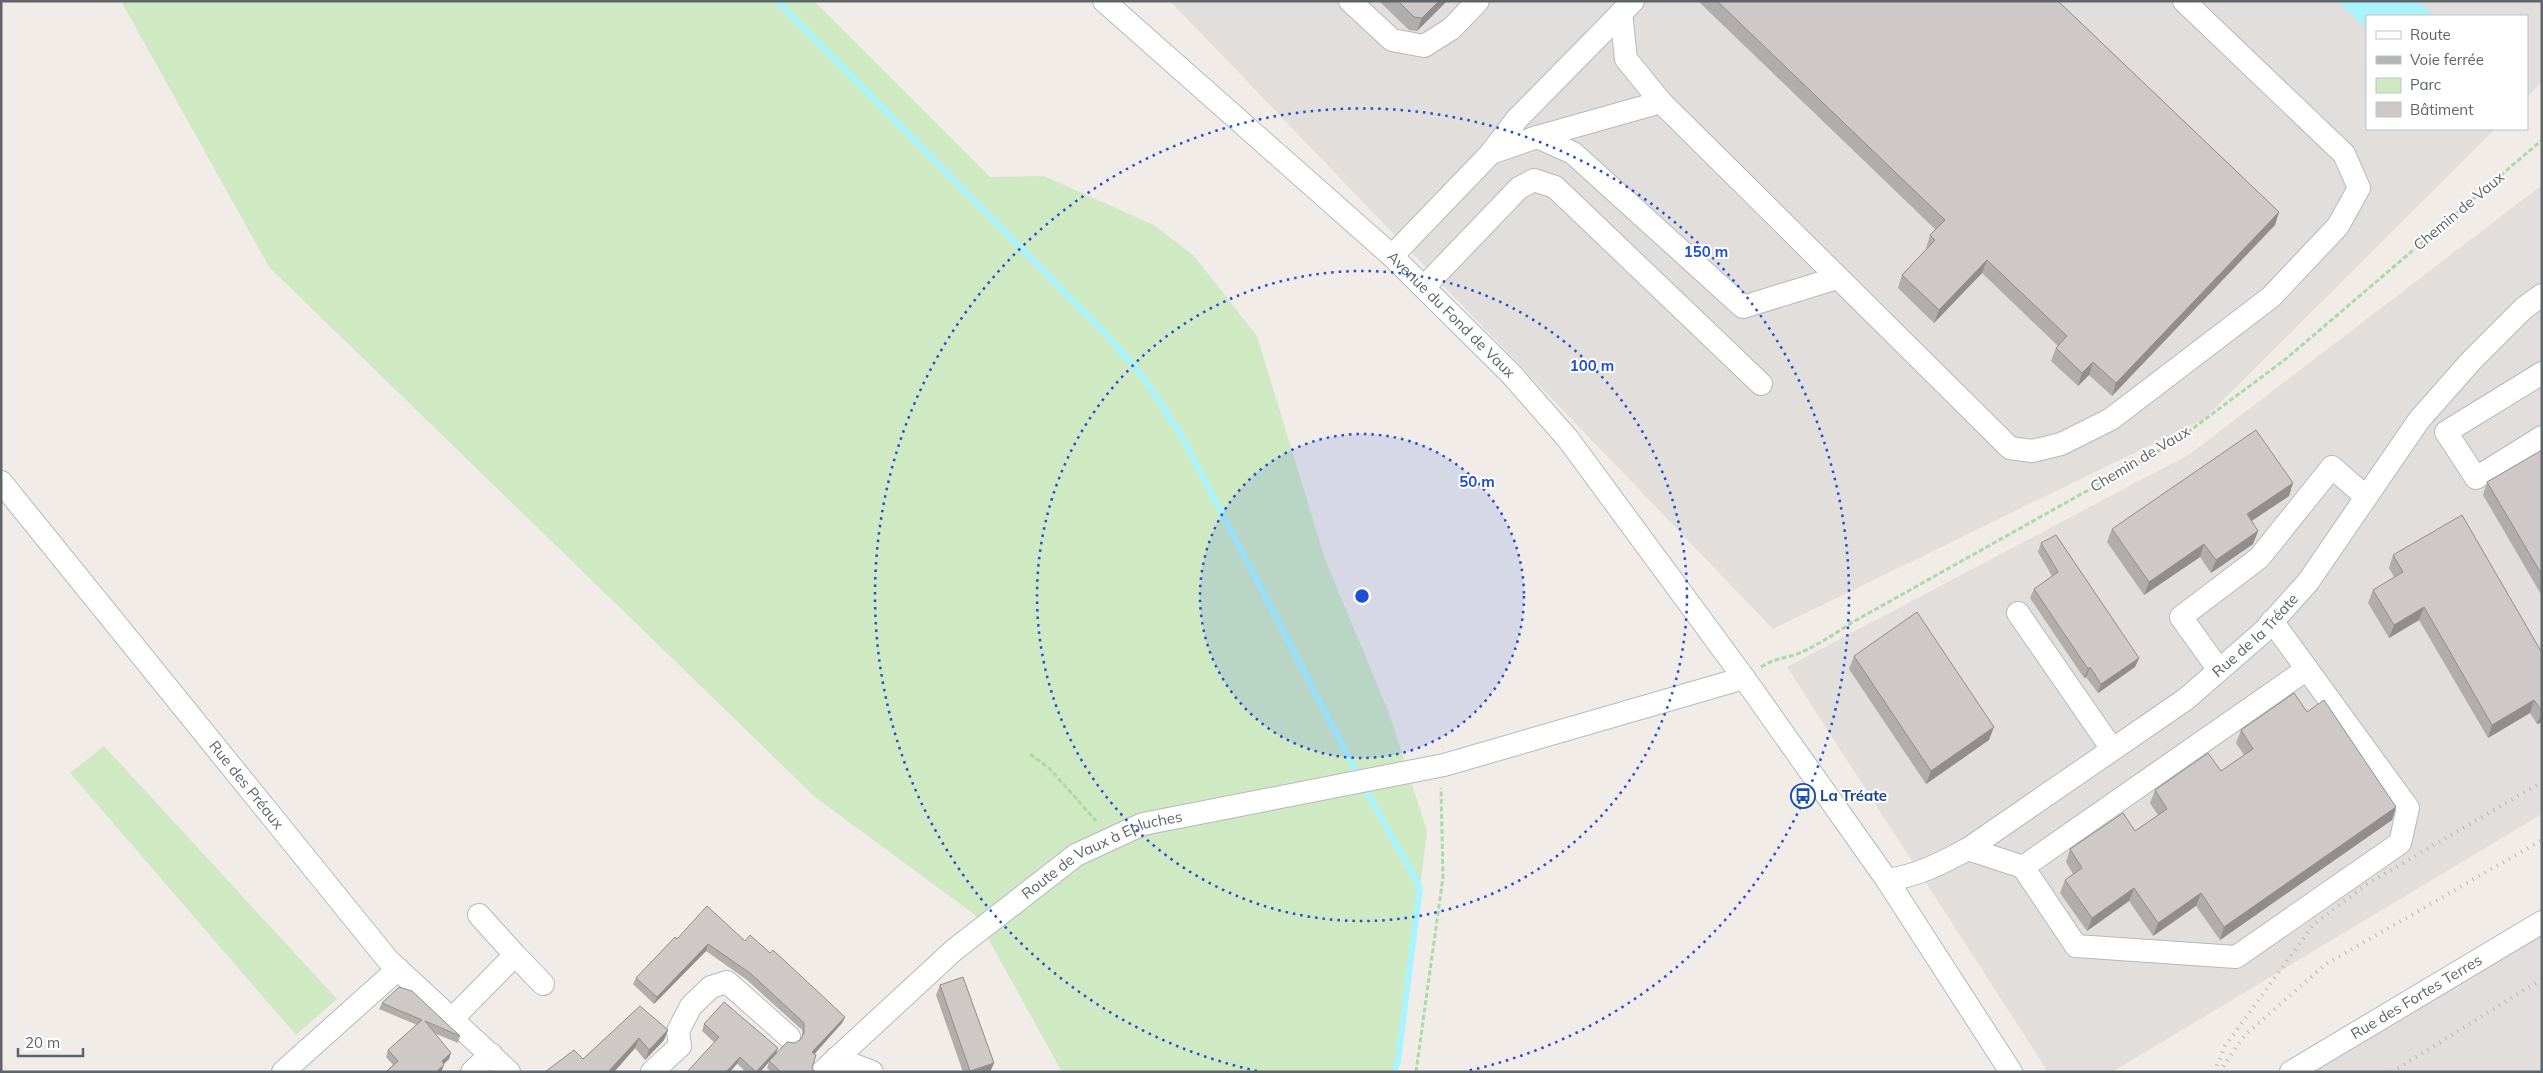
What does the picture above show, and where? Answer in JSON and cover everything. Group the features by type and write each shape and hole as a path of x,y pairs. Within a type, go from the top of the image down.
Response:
{"street":[{"name":"Avenue du Fond de Vaux","path":"1104,1 1392,256 1511,374 1568,439 1744,678 1887,880 2012,1072"},
{"path":"1350,1 1392,40 1424,46 1451,29 1478,1"},
{"path":"1627,7 1626,59 1661,102 2010,448 2032,451 2061,444 2111,419 2270,297 2338,226 2359,188 2344,154 2184,1"},
{"path":"1392,256 1491,153 1517,119 1627,7"},
{"path":"1491,153 1536,137 1661,102"},
{"path":"1536,137 1573,152 1743,307 1837,278"},
{"path":"1424,287 1519,188 1534,180 1555,187 1761,384"},
{"name":"Rue de la Tréate","path":"1887,880 1904,878 1934,867 1968,849 2186,699 2219,670 2272,622 2308,582 2419,420 2471,361 2524,308 2542,295"},
{"path":"2446,432 2542,373"},
{"path":"2419,420 2446,432 2476,478 2542,437"},
{"path":"2219,670 2181,617 2259,558 2332,467 2366,497"},
{"name":"Rue des Préaux","path":"1,482 388,960 509,1072"},
{"path":"2018,613 2112,749"},
{"path":"1968,849 2023,867 2076,946 2236,957 2392,849 2400,843 2408,808 2272,622"},
{"path":"2023,867 2307,670"},
{"name":"Route de Vaux à Epluches","path":"829,1065 954,950 1076,855 1143,824 1444,765 1744,678"},
{"path":"478,915 543,984"},
{"name":"Rue des Fortes Terres","path":"2291,1072 2542,922"},
{"path":"452,1019 515,955"},
{"path":"283,1072 398,969"},
{"path":"652,1072 680,1046 678,1031 691,1006 712,987 726,982 789,1038"},
{"path":"472,1072 491,1054"},
{"path":"829,1065 872,1072"}],"path":[{"name":"Chemin de Vaux","path":"1744,678 1776,659 1801,652 1831,637 1859,618 2176,440 2287,358 2542,140"},
{"path":"1030,754 1049,768 1111,839"},
{"path":"1416,1072 1443,877 1441,786 1444,765"}],"shaded area":[{"path":"1170,1 2542,1 2542,82 2528,96 2528,15 2366,15 2366,130 2494,130 2204,419 1773,629"},
{"path":"2542,185 2542,814 2112,1072 2048,1072 1787,667 2190,454"},
{"path":"2542,927 2542,1072 2308,1072"}],"green space":[{"path":"121,1 814,1 990,177 1044,176 1154,225 1194,256 1257,336 1325,559 1389,713 1427,831 1400,1052 1395,1072 1062,1072 975,915 815,797 269,267"},
{"path":"104,746 337,999 296,1035 70,773"}],"water":[{"path":"2337,1 2418,1 2432,14 2366,15 2366,28"}],"building":[{"path":"1398,1 1439,1 1422,18 1414,17"},
{"path":"1717,1 2058,1 2279,212 2116,383 2093,362 2082,373 2056,348 2067,336 1987,260 1939,310 1902,275 1935,240 1930,235 1945,220"},
{"path":"2256,430 2293,483 2247,514 2258,531 2216,560 2204,544 2149,582 2112,529"},
{"path":"2542,450 2542,575 2487,482"},
{"path":"2462,515 2542,653 2542,712 2534,700 2492,725 2424,607 2394,625 2373,590 2403,572 2393,555"},
{"path":"2056,535 2139,658 2101,684 2090,667 2088,669 2034,589 2058,572 2041,543"},
{"path":"1917,612 1994,727 1931,771 1854,656"},
{"path":"2294,693 2307,712 2324,700 2396,807 2224,927 2201,893 2158,923 2134,888 2092,918 2065,880 2082,868 2070,849 2123,813 2135,831 2167,809 2155,790 2208,753 2221,771 2253,749 2241,730"},
{"path":"707,906 745,941 750,935 770,953 773,950 845,1017 812,1052 816,1055 812,1068 815,1072 781,1072 769,1061 787,1042 795,1043 801,1039 804,1033 804,1023 750,973 708,944 657,997 636,978 675,937 677,939"},
{"path":"963,977 994,1063 970,1071 940,985"},
{"path":"399,987 412,991 460,1036 425,1021 451,1053 442,1061 444,1065 436,1072 386,1072 398,1061 388,1050 422,1020 382,1003"},
{"path":"724,1002 778,1048 756,1072 740,1057 726,1072 687,1072 719,1037 704,1024"},
{"path":"640,1006 668,1030 649,1050 639,1038 608,1072 545,1072 574,1050 583,1059"}],"waterway":[{"path":"777,1 1104,332 1140,373 1179,431 1368,794 1420,887 1398,1061 1394,1072"}],"railway":[{"path":"2214,1072 2225,1046 2314,924 2367,884 2542,782"},
{"path":"2219,1072 2245,1035 2326,964 2542,840"},
{"path":"2392,1072 2542,979"}],"place":[{"name":"La Tréate","path":"1803,796"}]}
